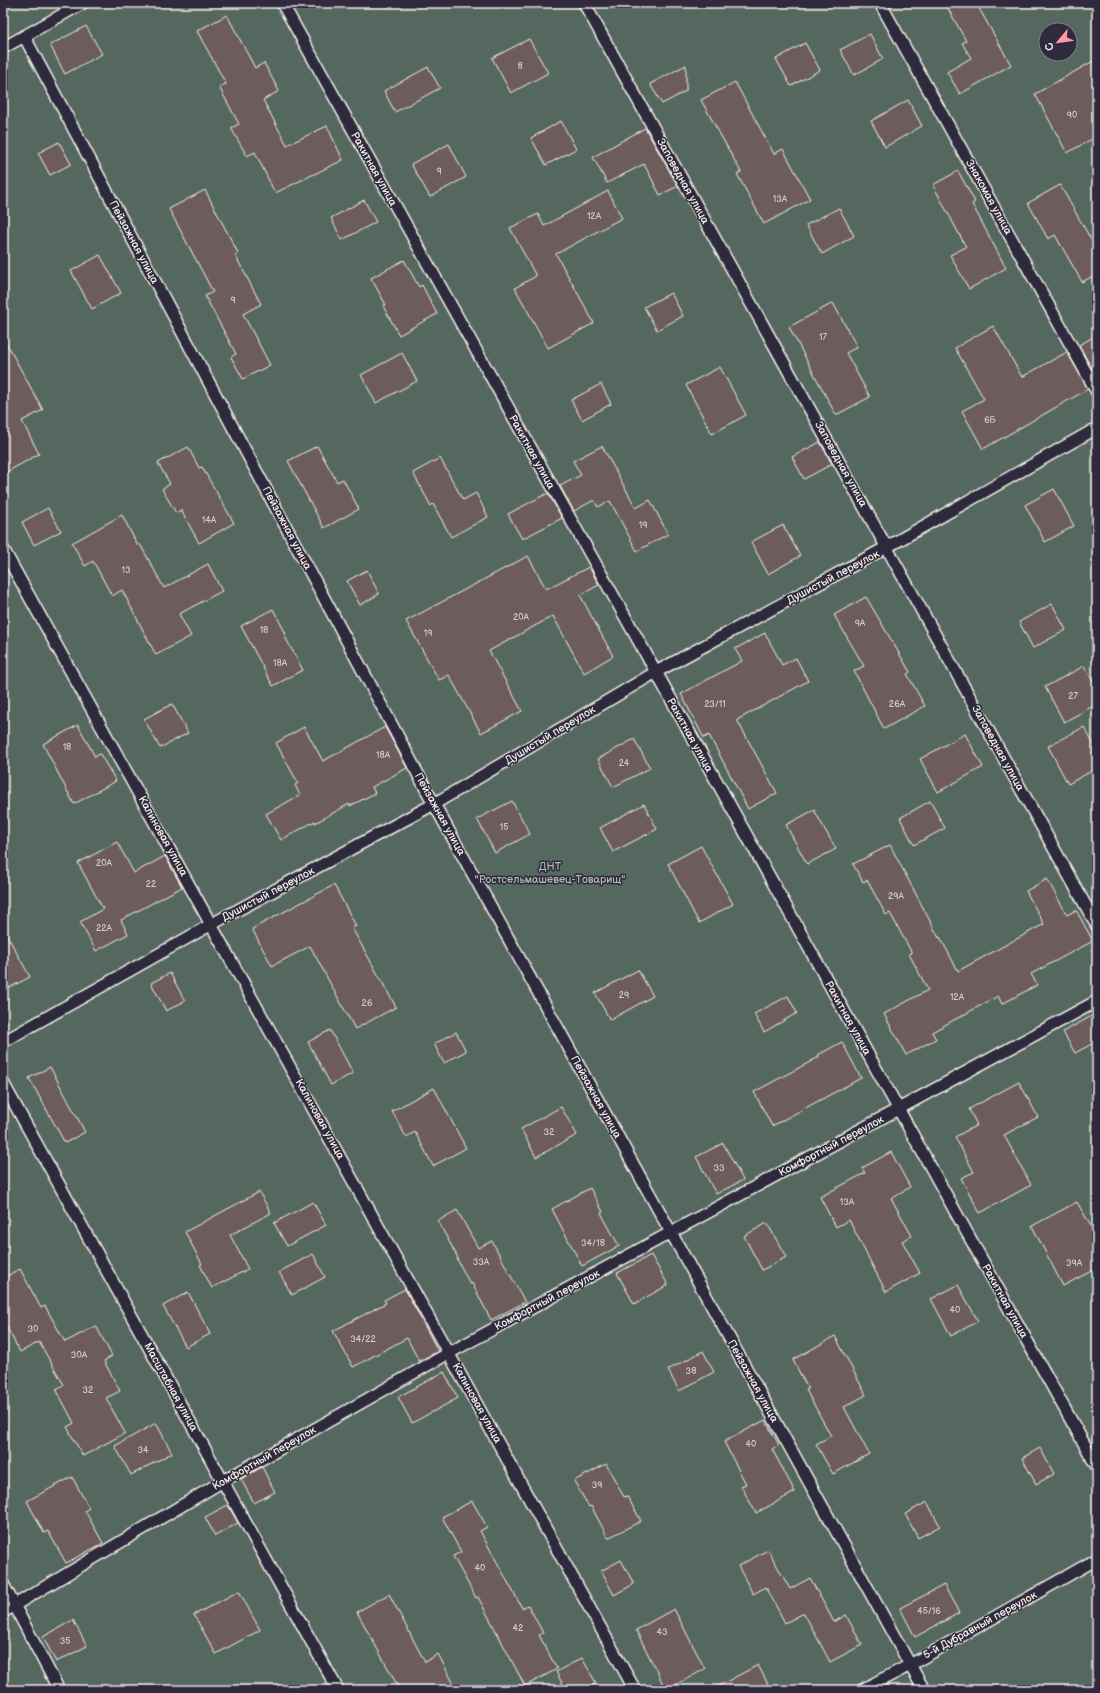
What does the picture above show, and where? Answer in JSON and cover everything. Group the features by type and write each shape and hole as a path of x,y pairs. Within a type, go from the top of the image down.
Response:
{"lane":[{"path":"3,48 83,3"},
{"name":"Ракитная улица","path":"282,3 656,672 1097,1467"},
{"name":"Заповедная улица","path":"584,3 1097,926"},
{"name":"Знакомая улица","path":"880,3 1097,392"},
{"name":"Пейзажная улица","path":"24,36 434,804 924,1690"},
{"name":"Душистый переулок","path":"3,1042 212,924 434,804 656,672 887,547 1097,428"},
{"name":"Калиновая улица","path":"3,549 635,1690"},
{"name":"Комфортный переулок","path":"3,1612 223,1481 449,1353 899,1110 1097,1001"},
{"name":"Масштабная улица","path":"3,1083 338,1690"},
{"name":"5-й Дубравный переулок","path":"862,1690 910,1665 1097,1559"},
{"path":"3,1584 59,1690"}],"green space":[{"name":"ДНТ \"Ростсельмашевец-Товарищ\"","path":"3,3 1097,3 1097,1690 3,1690"}],"building":[{"path":"945,3 976,3 1011,65 960,94 947,72 971,58 962,43 966,41"},
{"path":"227,15 255,68 264,63 279,91 263,100 287,145 327,126 343,160 275,193 255,152 247,156 231,128 239,124 219,87 226,84 197,31"},
{"path":"86,26 102,54 65,74 50,45"},
{"path":"870,34 883,59 854,75 840,50"},
{"path":"529,39 548,73 511,93 492,58"},
{"path":"805,43 820,70 791,86 776,59"},
{"path":"1097,59 1097,136 1067,153 1035,94"},
{"path":"686,65 686,91 662,104 650,84"},
{"path":"428,67 440,88 395,112 384,91"},
{"path":"735,82 774,154 783,149 810,199 764,224 737,174 741,172 701,100"},
{"path":"908,100 922,126 885,147 871,121"},
{"path":"561,121 576,149 546,165 531,138"},
{"path":"645,128 678,186 660,195 644,164 607,183 593,157"},
{"path":"59,142 71,164 50,175 38,153"},
{"path":"449,144 466,177 430,197 411,164"},
{"path":"958,171 975,202 972,204 1006,268 969,289 950,255 966,247 933,185"},
{"path":"1060,185 1097,250 1097,274 1082,282 1055,235 1048,239 1028,203"},
{"path":"205,190 238,253 235,255 261,304 243,314 270,365 243,379 231,357 236,354 205,296 213,292 169,209"},
{"path":"608,191 622,218 556,254 594,323 548,348 515,288 536,276 510,228 538,214 544,226"},
{"path":"364,200 376,222 342,240 331,218"},
{"path":"839,208 854,236 822,254 806,225"},
{"path":"100,255 121,293 92,309 71,271"},
{"path":"404,260 419,287 422,285 437,314 399,335 383,306 386,305 371,278"},
{"path":"671,293 683,316 657,330 644,307"},
{"path":"833,303 857,347 846,353 870,397 836,415 789,327"},
{"path":"993,326 1022,377 1067,352 1088,389 983,449 962,411 984,399 955,348"},
{"path":"1097,335 1097,378 1079,345"},
{"path":"3,337 43,410 22,421 39,454 3,474"},
{"path":"402,353 417,381 376,403 361,375"},
{"path":"720,367 746,415 712,434 686,385"},
{"path":"601,384 611,404 582,420 571,400"},
{"path":"820,442 832,464 804,479 792,457"},
{"path":"317,446 337,482 343,479 359,509 324,528 288,461"},
{"path":"602,446 636,508 650,500 668,534 637,551 610,501 598,507 594,500 574,511 560,486 581,475 573,461"},
{"path":"188,447 199,468 202,467 234,523 199,543 181,510 176,513 162,489 170,484 158,463"},
{"path":"440,458 463,500 476,493 488,517 451,537 433,504 431,506 413,473"},
{"path":"1054,489 1074,526 1045,542 1025,505"},
{"path":"548,493 562,518 522,539 508,514"},
{"path":"48,508 61,531 34,545 22,522"},
{"path":"122,515 138,546 140,544 164,588 208,564 222,591 179,614 191,636 156,655 122,590 112,596 93,561 85,566 72,543"},
{"path":"783,525 800,556 768,574 751,542"},
{"path":"528,556 546,589 589,567 599,585 580,595 613,656 584,673 553,616 489,651 522,711 481,733 449,675 439,680 406,621"},
{"path":"367,570 379,594 360,605 347,581"},
{"path":"866,597 910,672 907,674 925,706 884,729 854,671 864,666 834,615"},
{"path":"1052,604 1066,630 1033,648 1019,622"},
{"path":"273,609 286,634 284,635 303,670 273,686 241,626"},
{"path":"765,633 782,665 796,658 808,681 737,720 777,793 748,809 709,735 704,738 681,694 742,661 735,649"},
{"path":"1084,666 1097,689 1097,704 1064,722 1045,687"},
{"path":"172,704 188,733 160,748 144,719"},
{"path":"78,725 95,757 100,754 116,781 74,804 43,744"},
{"path":"304,727 323,761 385,727 407,768 372,787 375,793 350,806 349,804 315,823 315,821 281,840 266,814 300,795 295,785 298,783 276,743"},
{"path":"1084,727 1097,750 1097,768 1068,784 1048,746"},
{"path":"965,734 983,767 938,792 920,759"},
{"path":"634,739 650,768 613,787 598,759"},
{"path":"512,801 530,834 495,853 477,819"},
{"path":"930,801 945,828 914,845 900,818"},
{"path":"644,804 657,829 613,852 600,828"},
{"path":"814,810 836,849 807,864 786,825"},
{"path":"117,842 134,873 165,856 182,887 121,920 128,934 96,951 80,922 103,909 78,863"},
{"path":"890,845 958,971 1044,924 1026,891 1047,879 1067,915 1076,910 1093,941 1031,974 1037,985 1002,1004 998,996 932,1032 936,1039 906,1055 884,1014 928,990 909,954 912,953 890,913 886,915 867,880 863,882 853,864"},
{"path":"701,846 733,904 699,923 668,864"},
{"path":"334,885 356,926 352,928 396,1007 355,1029 310,946 272,966 252,929"},
{"path":"3,928 30,977 3,991"},
{"path":"638,970 653,996 610,1020 595,993"},
{"path":"170,973 185,1001 166,1011 151,983"},
{"path":"788,996 797,1013 764,1032 754,1014"},
{"path":"1097,1013 1097,1041 1075,1053 1063,1032"},
{"path":"330,1030 353,1073 331,1085 308,1042"},
{"path":"456,1032 466,1051 444,1063 434,1044"},
{"path":"842,1042 861,1078 772,1126 754,1092 819,1057 818,1055"},
{"path":"50,1067 85,1132 65,1143 29,1078"},
{"path":"1019,1082 1038,1117 1004,1135 1031,1185 980,1213 961,1178 974,1172 955,1137 977,1125 969,1109"},
{"path":"434,1088 466,1148 433,1166 415,1132 406,1137 392,1111"},
{"path":"561,1107 577,1135 536,1157 521,1129"},
{"path":"723,1143 743,1180 716,1194 696,1157"},
{"path":"891,1152 910,1187 891,1198 912,1236 902,1241 920,1273 886,1292 849,1220 836,1227 820,1197 865,1173 862,1168"},
{"path":"590,1188 603,1212 601,1213 619,1246 582,1266 552,1209"},
{"path":"259,1192 271,1213 230,1235 248,1269 212,1288 200,1265 202,1264 185,1232"},
{"path":"313,1202 326,1225 287,1246 274,1223"},
{"path":"1077,1202 1097,1237 1097,1268 1063,1286 1032,1226"},
{"path":"457,1210 478,1248 492,1241 525,1302 491,1320 472,1283 470,1284 438,1221"},
{"path":"767,1223 786,1257 762,1270 744,1236"},
{"path":"313,1254 325,1277 292,1295 279,1272"},
{"path":"651,1255 668,1285 634,1304 617,1273"},
{"path":"20,1269 41,1308 45,1306 65,1342 96,1326 112,1356 104,1361 120,1391 106,1398 125,1433 83,1456 67,1427 74,1423 56,1389 64,1385 39,1342 20,1352 3,1320 3,1278"},
{"path":"958,1285 978,1321 951,1336 931,1299"},
{"path":"405,1289 438,1351 419,1361 407,1338 353,1367 333,1331 386,1303 384,1300"},
{"path":"188,1292 210,1334 186,1347 163,1306"},
{"path":"835,1336 866,1395 844,1407 869,1454 833,1474 816,1444 831,1436 806,1390 808,1389 793,1360"},
{"path":"703,1351 714,1372 679,1391 668,1370"},
{"path":"444,1372 458,1398 412,1423 398,1397"},
{"path":"765,1420 779,1445 772,1449 795,1492 756,1513 741,1486 746,1484 724,1442"},
{"path":"156,1423 172,1453 131,1475 115,1446"},
{"path":"1040,1448 1054,1474 1036,1484 1022,1458"},
{"path":"606,1464 624,1497 627,1496 641,1521 608,1538 591,1506 589,1507 574,1481"},
{"path":"262,1467 275,1492 254,1503 241,1479"},
{"path":"72,1477 89,1508 85,1511 103,1543 66,1563 48,1531 44,1533 27,1501"},
{"path":"472,1501 487,1527 480,1531 522,1608 528,1605 543,1633 539,1635 557,1669 525,1686 478,1597 476,1598 453,1556 461,1552 442,1517"},
{"path":"927,1502 940,1526 918,1538 905,1514"},
{"path":"228,1505 238,1523 215,1536 205,1517"},
{"path":"768,1550 790,1589 810,1578 834,1622 846,1615 862,1645 830,1662 804,1613 785,1623 766,1587 753,1594 738,1566"},
{"path":"621,1560 634,1584 614,1595 601,1571"},
{"path":"944,1585 959,1613 915,1637 900,1608"},
{"path":"239,1591 260,1630 216,1654 194,1615"},
{"path":"389,1594 425,1662 438,1654 457,1690 400,1690 357,1612"},
{"path":"674,1609 705,1669 666,1690 636,1630"},
{"path":"73,1620 87,1646 56,1662 43,1637"},
{"path":"582,1658 596,1683 583,1690 566,1690 556,1672"},
{"path":"758,1665 771,1690 711,1690"}]}
